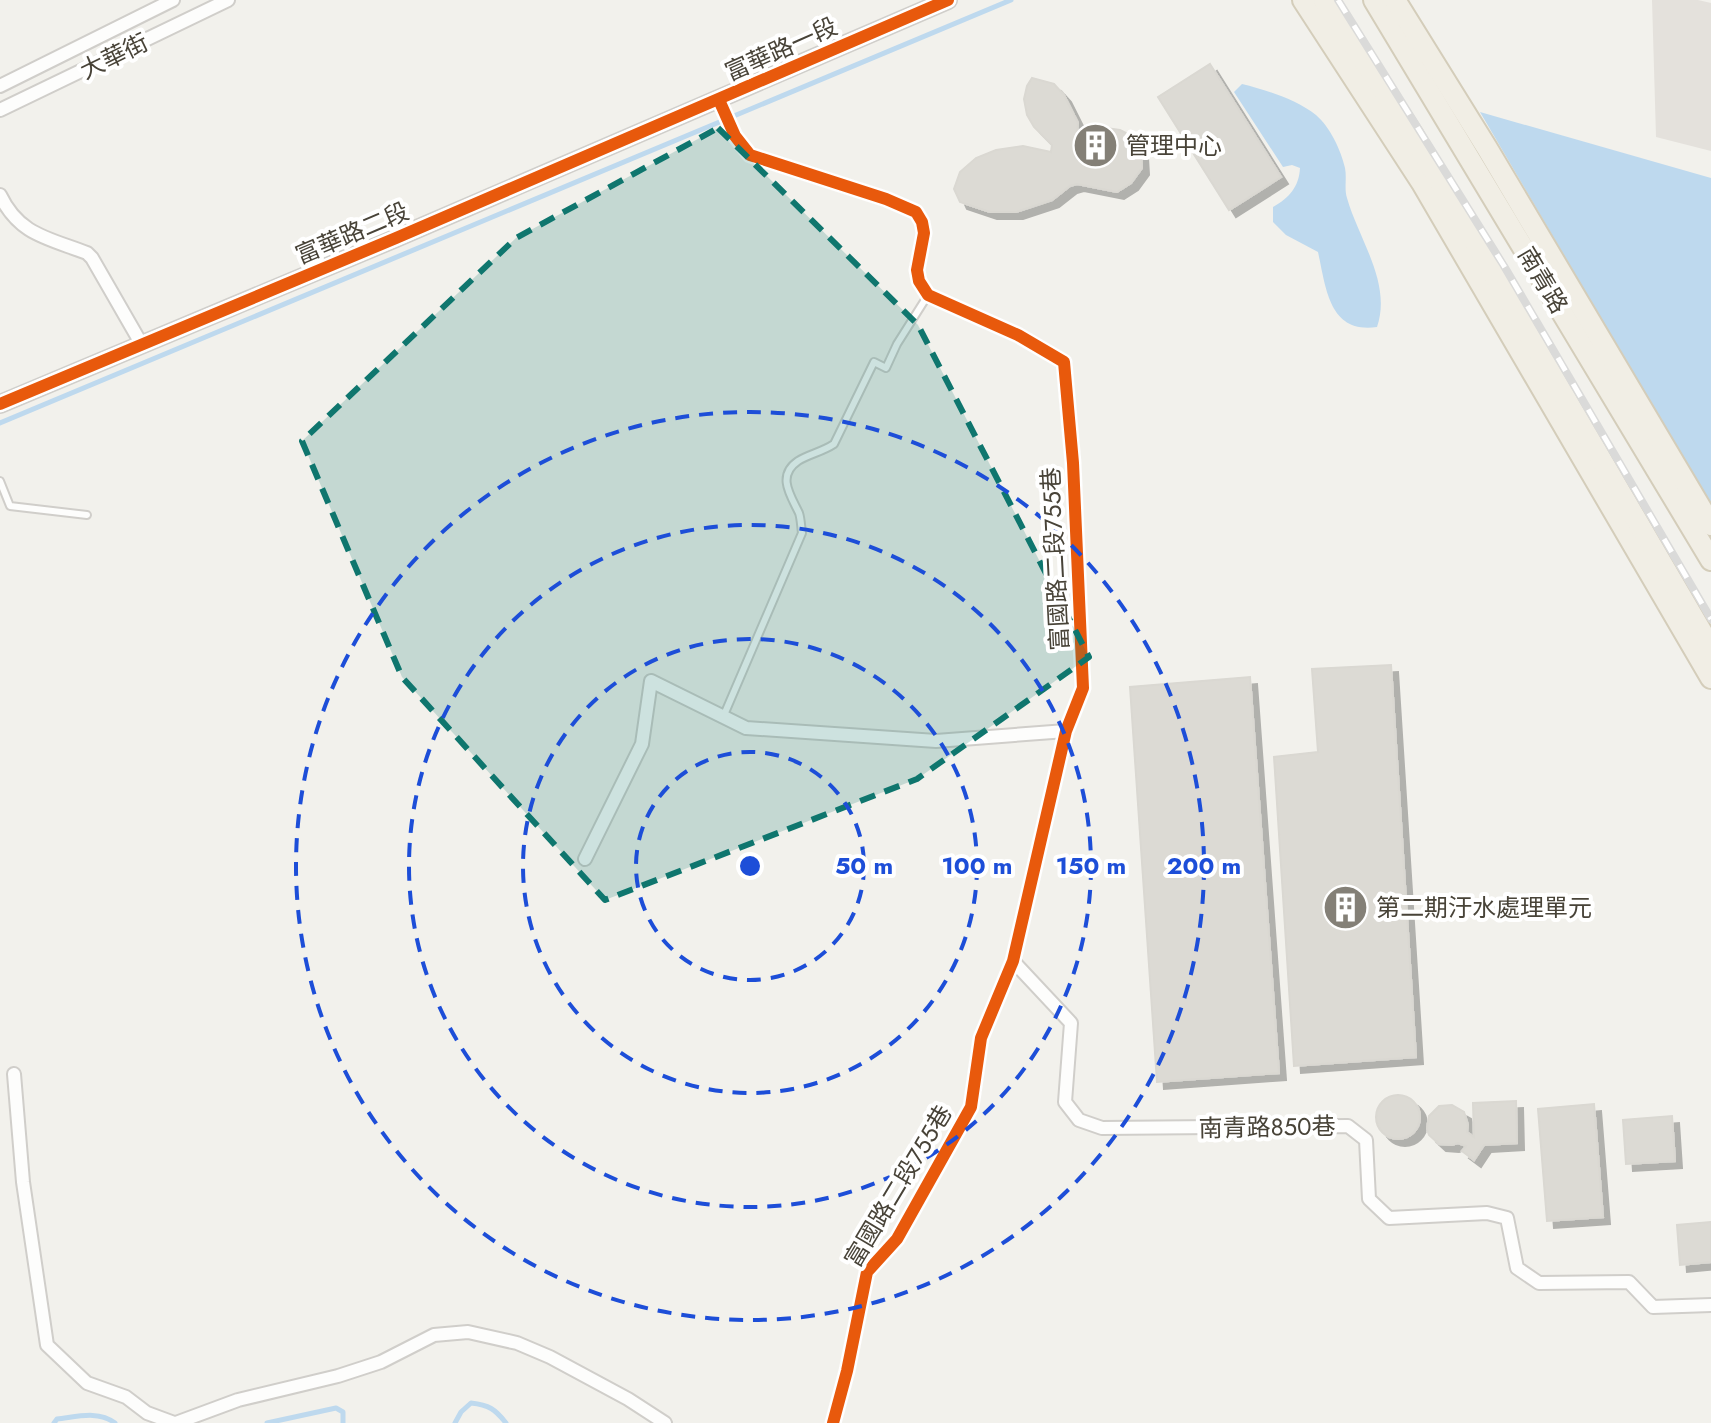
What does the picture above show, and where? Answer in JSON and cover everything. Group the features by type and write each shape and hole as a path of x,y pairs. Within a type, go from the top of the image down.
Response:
{"main road":[{"path":"1303,0 1422,183 1711,678"},
{"name":"南青路","path":"1324,0 1412,134 1711,648"},
{"name":"南青路","path":"1374,0 1711,560"},
{"path":"1395,0 1487,148 1711,525"},
{"name":"南青路","path":"1498,279 1522,355"},
{"path":"1676,616 1711,655"}],"street":[{"name":"大華街","path":"0,86 173,0"},
{"name":"大華街","path":"0,110 228,0"},
{"name":"富華路一段","path":"722,106 948,0"},
{"path":"722,106 735,136 750,155 886,199 916,212 924,233 917,270 919,281 928,295"},
{"name":"富華路二段","path":"0,404 722,106"},
{"path":"0,195 9,214 22,227 87,253 92,258 142,345"},
{"name":"富國路二段755巷","path":"833,1423 867,1272 897,1239 971,1107 981,1038 1013,961 1066,731 1083,688 1073,463 1064,362 1018,335 928,295"},
{"path":"585,859 642,744 651,681 746,728 936,741 1066,731"},
{"name":"南青路850巷","path":"1013,961 1071,1023 1065,1102 1079,1120 1102,1128 1348,1126 1366,1140 1369,1199 1389,1218 1487,1213 1507,1218 1517,1268 1539,1283 1629,1282 1653,1307 1711,1305"},
{"path":"14,1074 23,1182 47,1345 87,1383 126,1397 147,1413 175,1423 238,1400 338,1376 381,1362 434,1335 468,1332 517,1343 550,1357 665,1423"}],"lane":[{"path":"723,717 802,533 800,515 786,488 787,474 796,462 834,444 874,362 886,368 897,344 928,295"},
{"path":"0,481 10,506 87,515"}],"highlighted area":[{"path":"718,128 918,325 1089,657 917,779 605,900 402,677 302,441 516,238"}],"shaded area":[{"path":"1652,0 1711,3 1711,151 1656,137"}],"water":[{"path":"1242,84 1308,109 1321,120 1334,139 1345,168 1347,198 1377,278 1381,311 1377,327 1361,327 1339,316 1332,306 1318,252 1286,235 1273,222 1273,207 1292,191 1300,168 1292,165 1283,167 1234,92"},
{"path":"1480,112 1711,178 1711,506"}],"building":[{"path":"1210,64 1281,177 1229,210 1158,97"},
{"name":"管理中心","path":"1032,78 1054,84 1064,95 1078,123 1077,134 1082,138 1106,128 1132,136 1141,151 1142,168 1131,183 1117,192 1077,184 1052,200 1016,212 990,212 960,202 954,189 960,172 976,158 996,150 1023,146 1051,152 1052,145 1027,115 1024,99"},
{"name":"第二期汙水處理單元","path":"1391,665 1416,1057 1294,1066 1274,757 1318,752 1312,669"},
{"path":"1250,677 1279,1073 1157,1082 1130,687"},
{"path":"1398,1095 1414,1101 1420,1117 1414,1133 1398,1139 1382,1133 1376,1117 1382,1101"},
{"path":"1516,1101 1517,1143 1484,1145 1474,1160 1462,1151 1466,1146 1458,1143 1439,1144 1429,1135 1429,1116 1439,1106 1452,1105 1464,1112 1467,1132 1474,1137 1473,1103"},
{"path":"1594,1104 1603,1217 1547,1221 1538,1109"},
{"path":"1672,1116 1675,1161 1626,1164 1623,1120"},
{"path":"1711,1222 1711,1262 1680,1265 1677,1225"}],"waterway":[{"path":"0,423 1011,0"},
{"path":"455,1423 471,1403 491,1408 506,1423"},
{"path":"267,1423 336,1408 343,1412 343,1423"},
{"path":"54,1423 57,1419 87,1415 115,1423"}],"railway":[{"path":"1338,0 1504,266 1711,619"}],"cycle path":[{"path":"0,404 396,238 948,0"},
{"path":"719,100 735,136 750,155 886,199 916,212 924,233 917,270 919,281 928,295 1018,335 1064,362 1073,463 1083,688 1066,731 1013,961 981,1038 971,1107 897,1239 867,1272 833,1423"}],"place":[{"name":"管理中心","path":"1095,145"},
{"name":"第二期汙水處理單元","path":"1345,907"}]}
